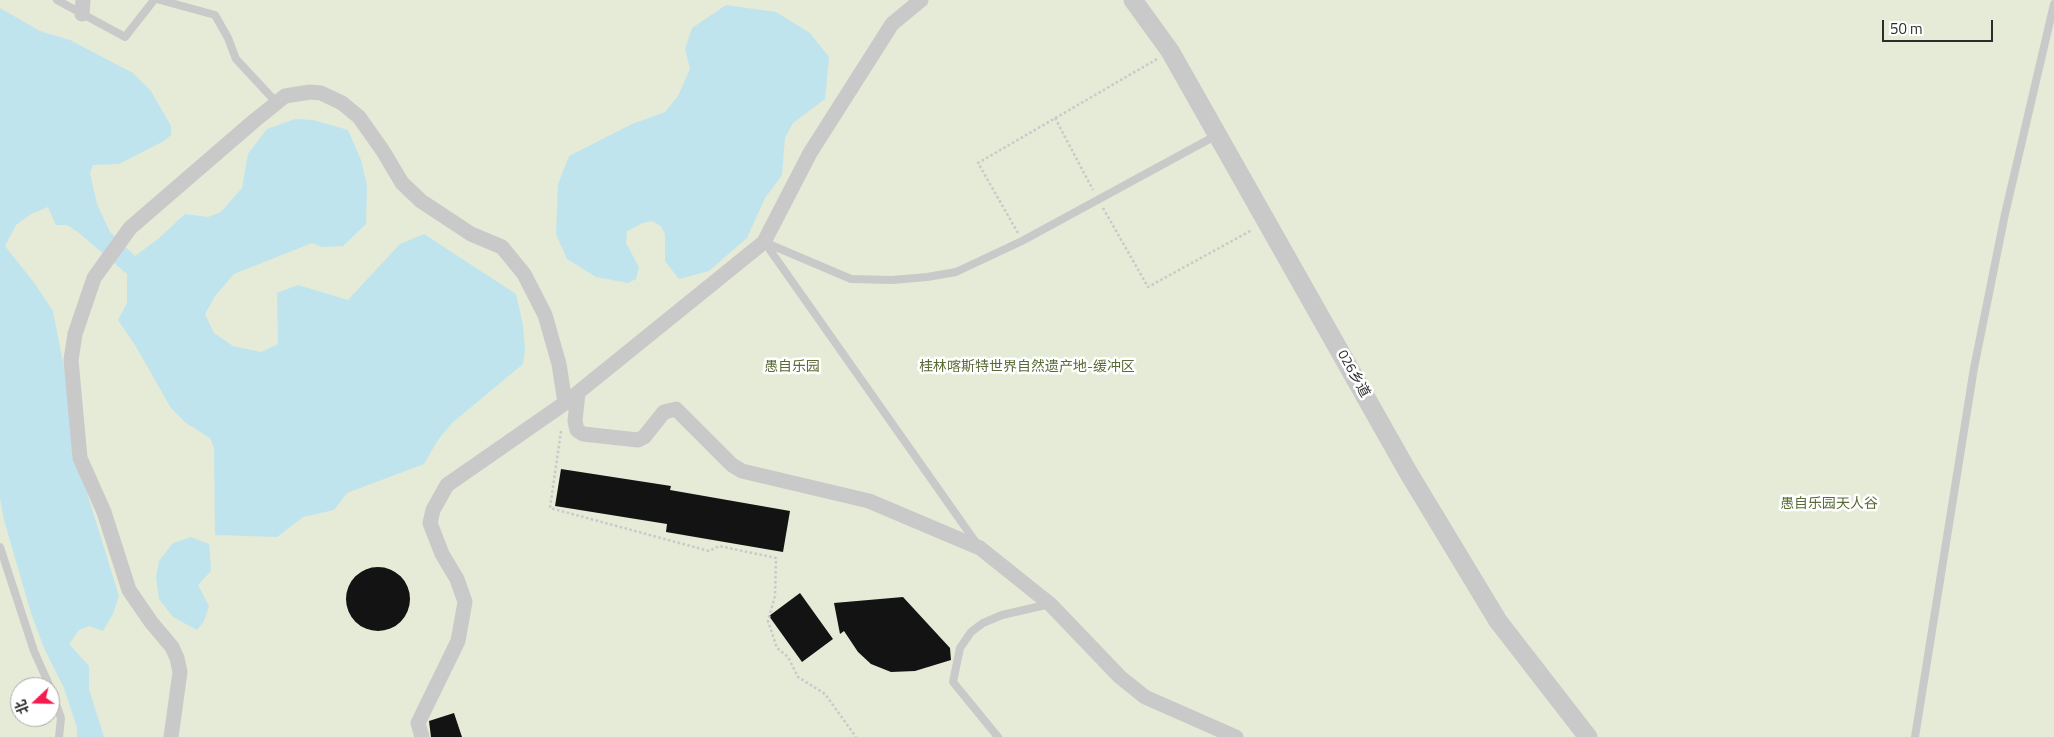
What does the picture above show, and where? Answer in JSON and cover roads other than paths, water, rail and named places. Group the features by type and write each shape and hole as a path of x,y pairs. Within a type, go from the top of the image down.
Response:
{"street":[{"path":"422,737 418,723 458,641 465,602 457,579 442,554 430,523 433,510 447,485 565,403 764,242 810,153 892,24 921,0"},
{"name":"026乡道","path":"1133,0 1170,52 1268,221 1408,472 1498,621 1588,737"},
{"path":"171,737 180,672 177,658 172,647 151,622 129,590 107,520 80,458 71,360 75,334 94,278 130,228 276,102 297,93 310,92 321,93 342,103 359,117 383,151 402,183 421,201 471,234 502,247 524,274 545,315 559,364 565,403"},
{"path":"578,393 575,421 577,430 583,434 638,440 644,437 664,412 676,409 732,465 742,471 869,501 980,548 1050,604 1120,677 1145,697 1236,737"}],"lane":[{"path":"57,0 83,7 125,37 154,0"},
{"path":"160,0 215,15 228,38 236,59 276,102"},
{"path":"1915,737 1974,368 2005,214 2054,4"},
{"path":"764,242 852,279 892,280 956,272 1022,240 1217,135"},
{"path":"764,242 980,548"},
{"path":"0,547 34,651 45,677"},
{"path":"998,737 953,682 960,648 972,632 983,623 1002,615 1050,604"},
{"path":"59,737 60,715"}],"water":[{"path":"726,5 776,12 810,33 829,57 825,99 793,123 785,138 782,175 765,198 747,238 709,271 679,279 665,261 665,234 661,226 652,221 627,231 626,243 639,267 636,279 628,283 596,277 567,259 556,234 558,184 569,156 632,124 665,112 678,96 690,69 685,49 692,28"},
{"path":"0,8 40,31 70,40 133,73 151,91 171,126 171,135 162,142 119,164 93,165 90,173 97,204 110,232 135,256 158,239 185,214 208,217 221,212 242,188 248,154 267,129 295,119 313,120 348,130 361,160 367,186 366,224 343,246 322,247 312,243 234,274 215,296 205,314 214,333 233,346 261,352 278,344 277,293 298,285 348,300 400,244 424,234 516,294 523,325 525,350 523,364 452,423 438,440 424,464 347,493 334,510 303,517 277,537 215,535 214,448 210,438 186,423 171,408 135,345 118,320 127,303 127,274 78,232 67,225 56,225 48,207 31,214 16,225 5,246 35,284 53,311 70,399 75,454 119,596 113,614 103,631 89,626 79,630 69,644 89,666 89,689 104,737 77,737 77,728 60,677 44,648 31,613 4,520 0,498"},
{"path":"191,537 209,544 211,571 198,585 209,606 204,621 197,630 173,617 159,599 156,577 159,561 173,543"}],"park label":[{"name":"愚自乐园","path":"792,368"},
{"name":"桂林喀斯特世界自然遗产地-缓冲区","path":"1027,368"},
{"name":"愚自乐园天人谷","path":"1829,505"}]}
